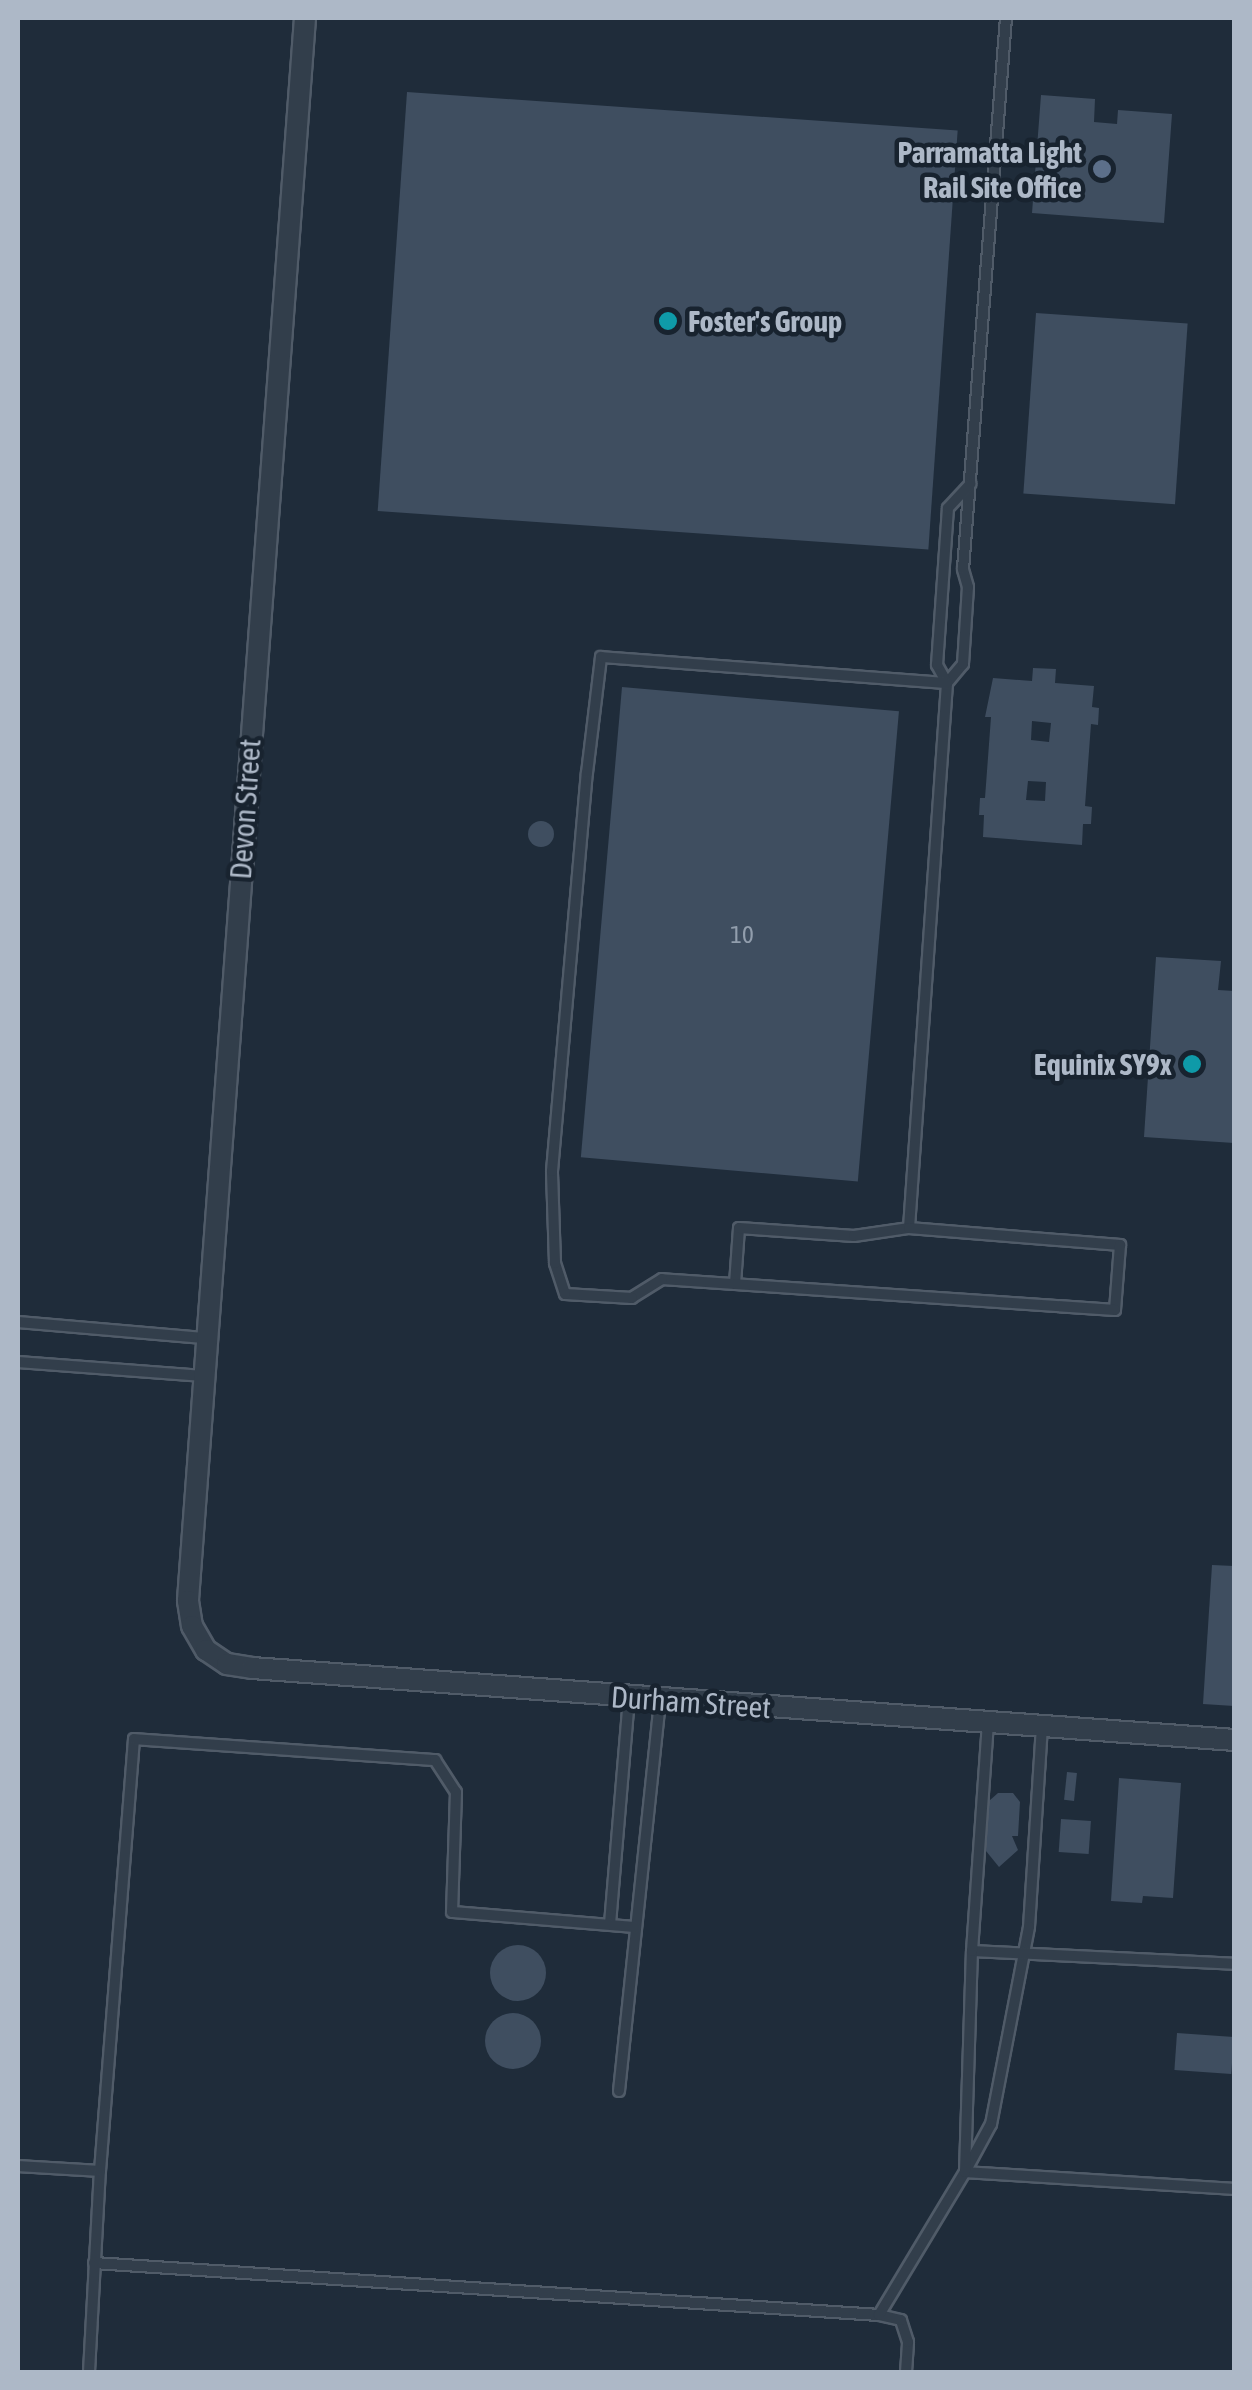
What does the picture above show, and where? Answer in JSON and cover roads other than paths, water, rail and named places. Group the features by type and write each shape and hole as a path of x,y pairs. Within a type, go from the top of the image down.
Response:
{"street":[{"name":"Devon Street","path":"188,1601 304,18"},
{"name":"Durham Street","path":"188,1601 192,1626 206,1650 227,1664 629,1698 1234,1740"}],"lane":[{"path":"947,683 963,664 968,587 963,569 1006,18"},
{"path":"908,1228 947,683 937,665 948,508 970,484"},
{"path":"735,1284 739,1228 854,1236 908,1228 1120,1245 1115,1310 735,1284 662,1279 632,1298 564,1294 555,1262 552,1172 586,774 601,657 947,683"},
{"path":"18,1322 206,1338"},
{"path":"18,1362 203,1376"},
{"path":"610,1924 629,1698"},
{"path":"619,2091 660,1700"},
{"path":"965,2172 972,1951 988,1722"},
{"path":"879,2315 991,2124 1024,1954 1042,1726"},
{"path":"89,2372 100,2171 134,1738 434,1760 456,1792 452,1912 635,1926"},
{"path":"972,1951 1234,1964"},
{"path":"18,2166 100,2171"},
{"path":"965,2172 1234,2189"},
{"path":"94,2262 879,2315 900,2320 908,2342 906,2372"}],"place":[{"name":"Parramatta Light Rail Site Office","path":"1102,169"},
{"name":"Foster's Group","path":"668,321"},
{"name":"Equinix SY9x","path":"1192,1064"}]}
